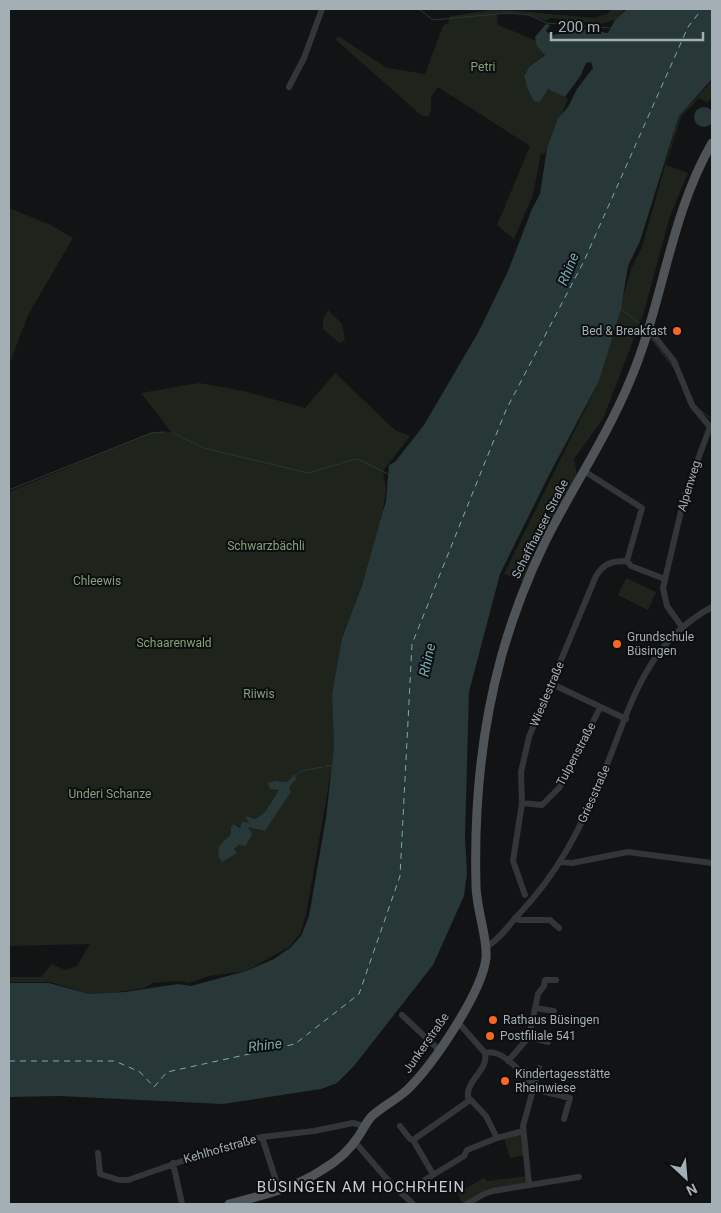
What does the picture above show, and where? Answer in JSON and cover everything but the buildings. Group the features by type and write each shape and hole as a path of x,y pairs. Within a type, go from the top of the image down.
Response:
{"main road":[{"name":"Schaffhauser Straße","path":"486,947 477,906 475,860 480,769 490,703 506,641 526,585 544,544 630,381 648,328 681,212 712,143"},
{"name":"Junkerstraße","path":"229,1204 279,1190 321,1171 342,1156 355,1142 364,1126 374,1115 409,1088 439,1050 481,976 486,959 486,947"}],"street":[{"path":"289,86 304,58 322,9"},
{"name":"Alpenweg","path":"648,328 674,361 692,405 710,427 685,494 666,579 664,597 672,615 682,627"},
{"path":"584,471 642,508 628,561 631,566 666,579"},
{"name":"Wieslestraße","path":"525,895 513,861 522,803 521,772 530,736 603,566 611,562 628,561"},
{"name":"Griesstraße","path":"486,947 495,942 546,884 561,862 599,784 648,667 669,638 712,607"},
{"path":"552,684 626,719"},
{"name":"Tulpenstraße","path":"522,803 542,805 559,788 600,708"},
{"path":"561,862 572,863 628,852 712,863"},
{"path":"515,918 519,920 550,920 559,928"},
{"path":"508,1061 529,1037 538,994 544,986 545,980 556,980"},
{"path":"536,1008 554,1011"},
{"path":"402,1015 439,1050"},
{"path":"457,1021 485,1053 486,1062 468,1092 470,1100 486,1116 497,1138"},
{"path":"529,1037 548,1042"},
{"path":"485,1053 490,1051 499,1054 533,1087 570,1098 564,1119"},
{"path":"529,1184 523,1131 525,1112 539,1068"},
{"path":"413,1140 470,1100"},
{"name":"Kehlhofstraße","path":"98,1153 100,1174 119,1180 139,1177 174,1163 262,1137 314,1131 353,1123 364,1126"},
{"path":"400,1126 410,1139 413,1140 433,1174"},
{"path":"402,1194 464,1156 467,1150 497,1138 523,1131"},
{"path":"262,1137 279,1190"},
{"path":"355,1142 413,1204"},
{"path":"174,1163 182,1204"},
{"path":"467,1204 484,1194 529,1184 579,1177"}],"green space":[{"name":"Petri","path":"498,9 594,18 607,14 612,9 625,9 615,20 600,24 551,18 546,21 521,13 497,14 498,25 537,41 545,54 529,67 524,76 529,92 541,101 546,91 551,89 568,99 544,155 541,153 533,195 514,239 497,225 530,146 438,87 431,97 431,111 428,117 421,115 336,40 338,36 387,68 425,74 443,26 448,23 451,16"},
{"path":"712,81 712,97 707,103 699,98 681,117 666,165 688,173 670,216 644,312 603,419 574,459 577,474 522,581 504,574 599,381 631,269 642,247 679,116"},
{"path":"9,208 51,225 73,238 28,315 9,365"},
{"path":"328,310 342,324 345,340 339,343 323,329 323,319"},
{"name":"Schaarenwald","path":"335,373 395,430 410,436 383,471 386,489 382,517 358,596 343,634 332,694 334,747 332,766 306,915 300,934 289,947 246,971 209,976 189,983 179,981 153,983 144,988 89,994 50,982 9,982 9,977 41,977 52,964 65,970 77,966 90,944 9,946 9,492 151,433 171,432 141,393 199,383 244,391 305,408","holes":["296,778 289,788 291,792 265,831 248,827 239,845 234,849 236,853 228,857 219,846 231,834 235,824 241,828 249,823 246,817 255,819 265,812 279,790 276,781 287,782"]},
{"path":"626,578 656,592 648,610 618,595"},
{"path":"522,1135 525,1155 510,1158 504,1138"},
{"path":"528,1176 529,1184 493,1191 467,1204 463,1204 457,1193 484,1178 487,1181"}],"water":[{"name":"Rhine","path":"627,9 712,9 712,79 679,116 640,241 628,266 621,309 599,381 548,477 500,574 469,692 465,836 467,873 464,896 433,965 354,1066 337,1083 321,1089 223,1104 60,1096 9,1097 9,983 49,983 89,994 125,992 178,984 191,986 246,971 274,959 290,948 301,936 309,916 326,818 334,747 332,694 342,638 361,588 386,501 389,465 395,462 424,425 479,331 508,271 532,209 540,194 547,148 558,118 568,107 577,89 593,68 591,62 586,63 581,75 565,97 548,89 540,102 534,101 524,76 529,67 545,55 537,46 535,37 546,24 550,25 546,31 551,36 582,29 608,33 615,20"},
{"path":"704,107 711,110 714,117 711,124 704,127 697,124 694,117 697,110"},
{"path":"294,775 297,778 289,788 291,792 265,831 248,827 252,834 246,846 239,845 234,849 237,853 222,862 218,856 219,846 231,834 231,827 234,824 240,828 242,822 249,823 245,816 255,819 265,812 279,790 270,789 268,783 276,781 287,782"}],"waterway":[{"path":"419,9 433,20 508,13 529,15 546,23 610,28"},
{"path":"621,309 640,324"},
{"path":"650,337 674,368"},
{"path":"699,409 710,418"},
{"path":"9,490 151,433 165,432"},
{"path":"173,433 204,448 308,473 339,464"},
{"path":"341,463 356,459"},
{"path":"358,459 388,474"},
{"path":"325,766 332,766"},
{"path":"295,776 301,771 322,767"}],"ferry route":[{"path":"9,1061 115,1061 140,1072 154,1087 167,1072 295,1044 359,994 400,876 412,644 506,410 584,261 688,27 702,9"}],"place":[{"name":"Bed & Breakfast","path":"677,331"},
{"name":"Grundschule Büsingen","path":"617,644"},
{"name":"Rathaus Büsingen","path":"493,1020"},
{"name":"Postfiliale 541","path":"490,1036"},
{"name":"Kindertagesstätte Rheinwiese","path":"505,1081"}],"district":[{"name":"BÜSINGEN AM HOCHRHEIN","path":"361,1187"}],"park label":[{"name":"Schwarzbächli","path":"266,546"},
{"name":"Chleewis","path":"97,581"},
{"name":"Riiwis","path":"259,694"},
{"name":"Underi Schanze","path":"110,794"}]}
